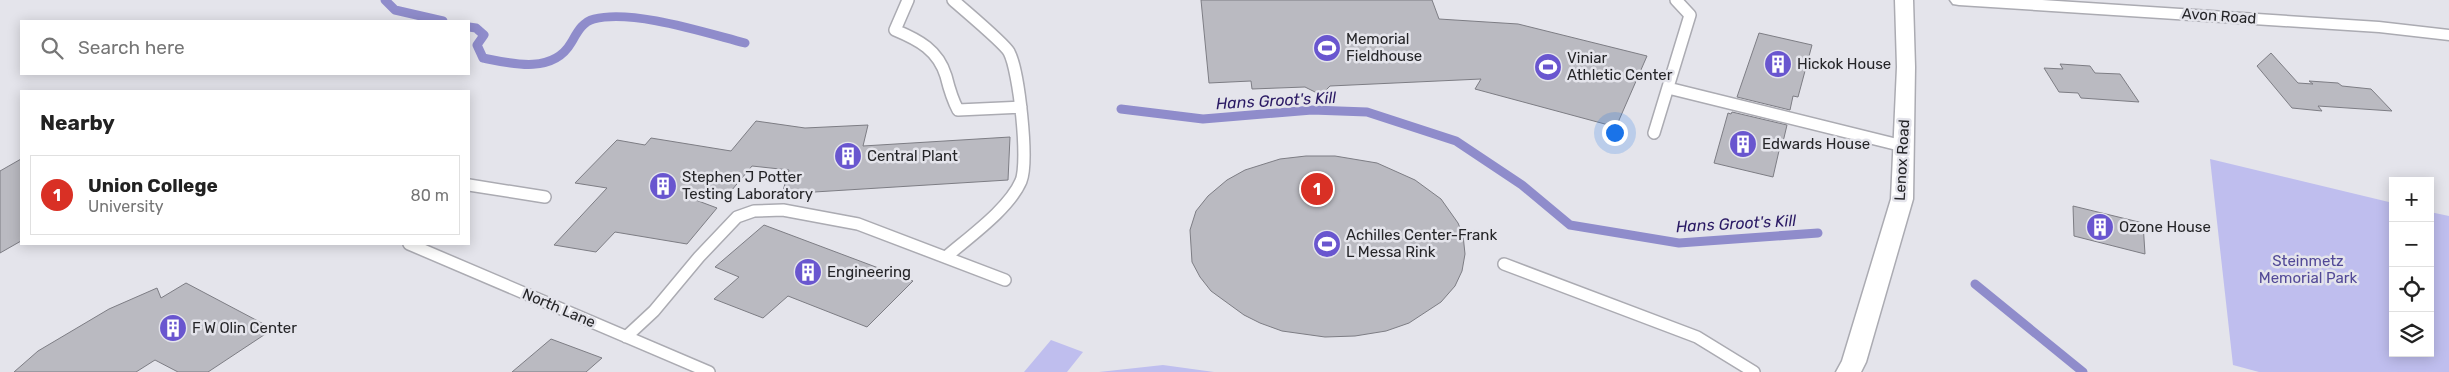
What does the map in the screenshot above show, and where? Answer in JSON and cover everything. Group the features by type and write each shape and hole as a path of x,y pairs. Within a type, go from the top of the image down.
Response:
{"street":[{"name":"Lenox Road","path":"1848,372 1854,362 1902,199 1906,67 1904,0"},
{"name":"Avon Road","path":"1959,0 2379,27 2449,35"}],"lane":[{"path":"908,0 895,30 913,37 938,58 958,110 1021,107"},
{"path":"946,257 1000,210 1021,180 1023,147 1020,93 1009,51 953,0"},
{"path":"1654,133 1690,15 1676,0"},
{"path":"1668,88 1903,146"},
{"path":"470,185 545,197"},
{"path":"626,337 654,311 699,257 736,217 754,211 782,210 858,224 1005,280"},
{"name":"North Lane","path":"411,245 709,372"},
{"path":"1504,264 1697,337 1754,372"}],"green space":[{"name":"Steinmetz Memorial Park","path":"2210,159 2389,202 2389,357 2434,357 2434,213 2449,216 2449,372 2259,372 2233,365"},
{"path":"1051,340 1083,352 1067,372 1024,372"},
{"path":"1163,365 1214,372 1099,372"}],"building":[{"path":"1201,0 1432,0 1439,19 1518,24 1647,56 1616,127 1475,89 1481,79 1330,86 1321,95 1305,87 1252,89 1251,81 1209,83"},
{"name":"Hickok House","path":"1759,33 1812,45 1798,97 1793,96 1790,110 1737,97"},
{"path":"2271,53 2298,83 2313,84 2309,81 2338,83 2342,86 2371,89 2392,111 2318,106 2322,111 2292,108 2257,66"},
{"path":"2060,64 2090,66 2095,73 2120,74 2139,102 2081,98 2078,93 2059,92 2044,68 2063,69"},
{"name":"Edwards House","path":"1732,112 1787,125 1773,177 1714,163 1728,113 1731,114"},
{"path":"756,121 805,128 868,125 863,146 1010,137 1008,180 782,194 789,170 752,166 726,197 693,199 717,208 687,244 615,232 596,252 554,245 607,188 575,183 617,140 645,145 651,138 731,151"},
{"name":"Achilles Center-Frank L Messa Rink","path":"1306,156 1335,156 1377,163 1415,180 1441,199 1458,223 1463,235 1465,254 1462,271 1455,286 1441,302 1409,323 1386,331 1355,336 1325,337 1282,331 1260,323 1244,315 1211,291 1200,277 1192,262 1190,230 1196,211 1208,196 1227,180 1245,170 1280,159"},
{"path":"20,160 20,242 0,253 0,171"},
{"name":"Ozone House","path":"2073,206 2143,223 2145,254 2074,236"},
{"name":"Engineering","path":"764,225 913,281 867,327 788,296 763,318 714,299 739,277 715,267"},
{"name":"F W Olin Center","path":"186,283 273,329 208,372 178,372 155,360 136,372 14,372 38,351 109,309 157,288 161,298"},
{"path":"551,339 602,358 586,372 512,372"}],"waterway":[{"name":"Hans Groot's Kill","path":"385,0 395,10 439,20"},
{"name":"Hans Groot's Kill","path":"470,27 476,28 484,35 477,45 483,58 519,64 543,63 554,59 563,53 580,28 586,23 590,20 610,17 629,17 669,23 745,43"},
{"name":"Hans Groot's Kill","path":"1121,109 1203,119 1312,110 1367,112 1456,141 1522,185 1570,225 1679,243 1818,233"},
{"name":"Hans Groot's Kill","path":"1975,284 2083,372"}],"place":[{"name":"Memorial Fieldhouse","path":"1327,48"},
{"name":"Hickok House","path":"1778,64"},
{"name":"Viniar Athletic Center","path":"1548,67"},
{"name":"Edwards House","path":"1743,144"},
{"name":"Central Plant","path":"848,156"},
{"name":"Stephen J Potter Testing Laboratory","path":"663,186"},
{"name":"Union College","path":"1317,189"},
{"name":"Ozone House","path":"2100,227"},
{"name":"Achilles Center-Frank L Messa Rink","path":"1327,244"},
{"name":"Engineering","path":"808,272"},
{"name":"F W Olin Center","path":"173,328"}]}
